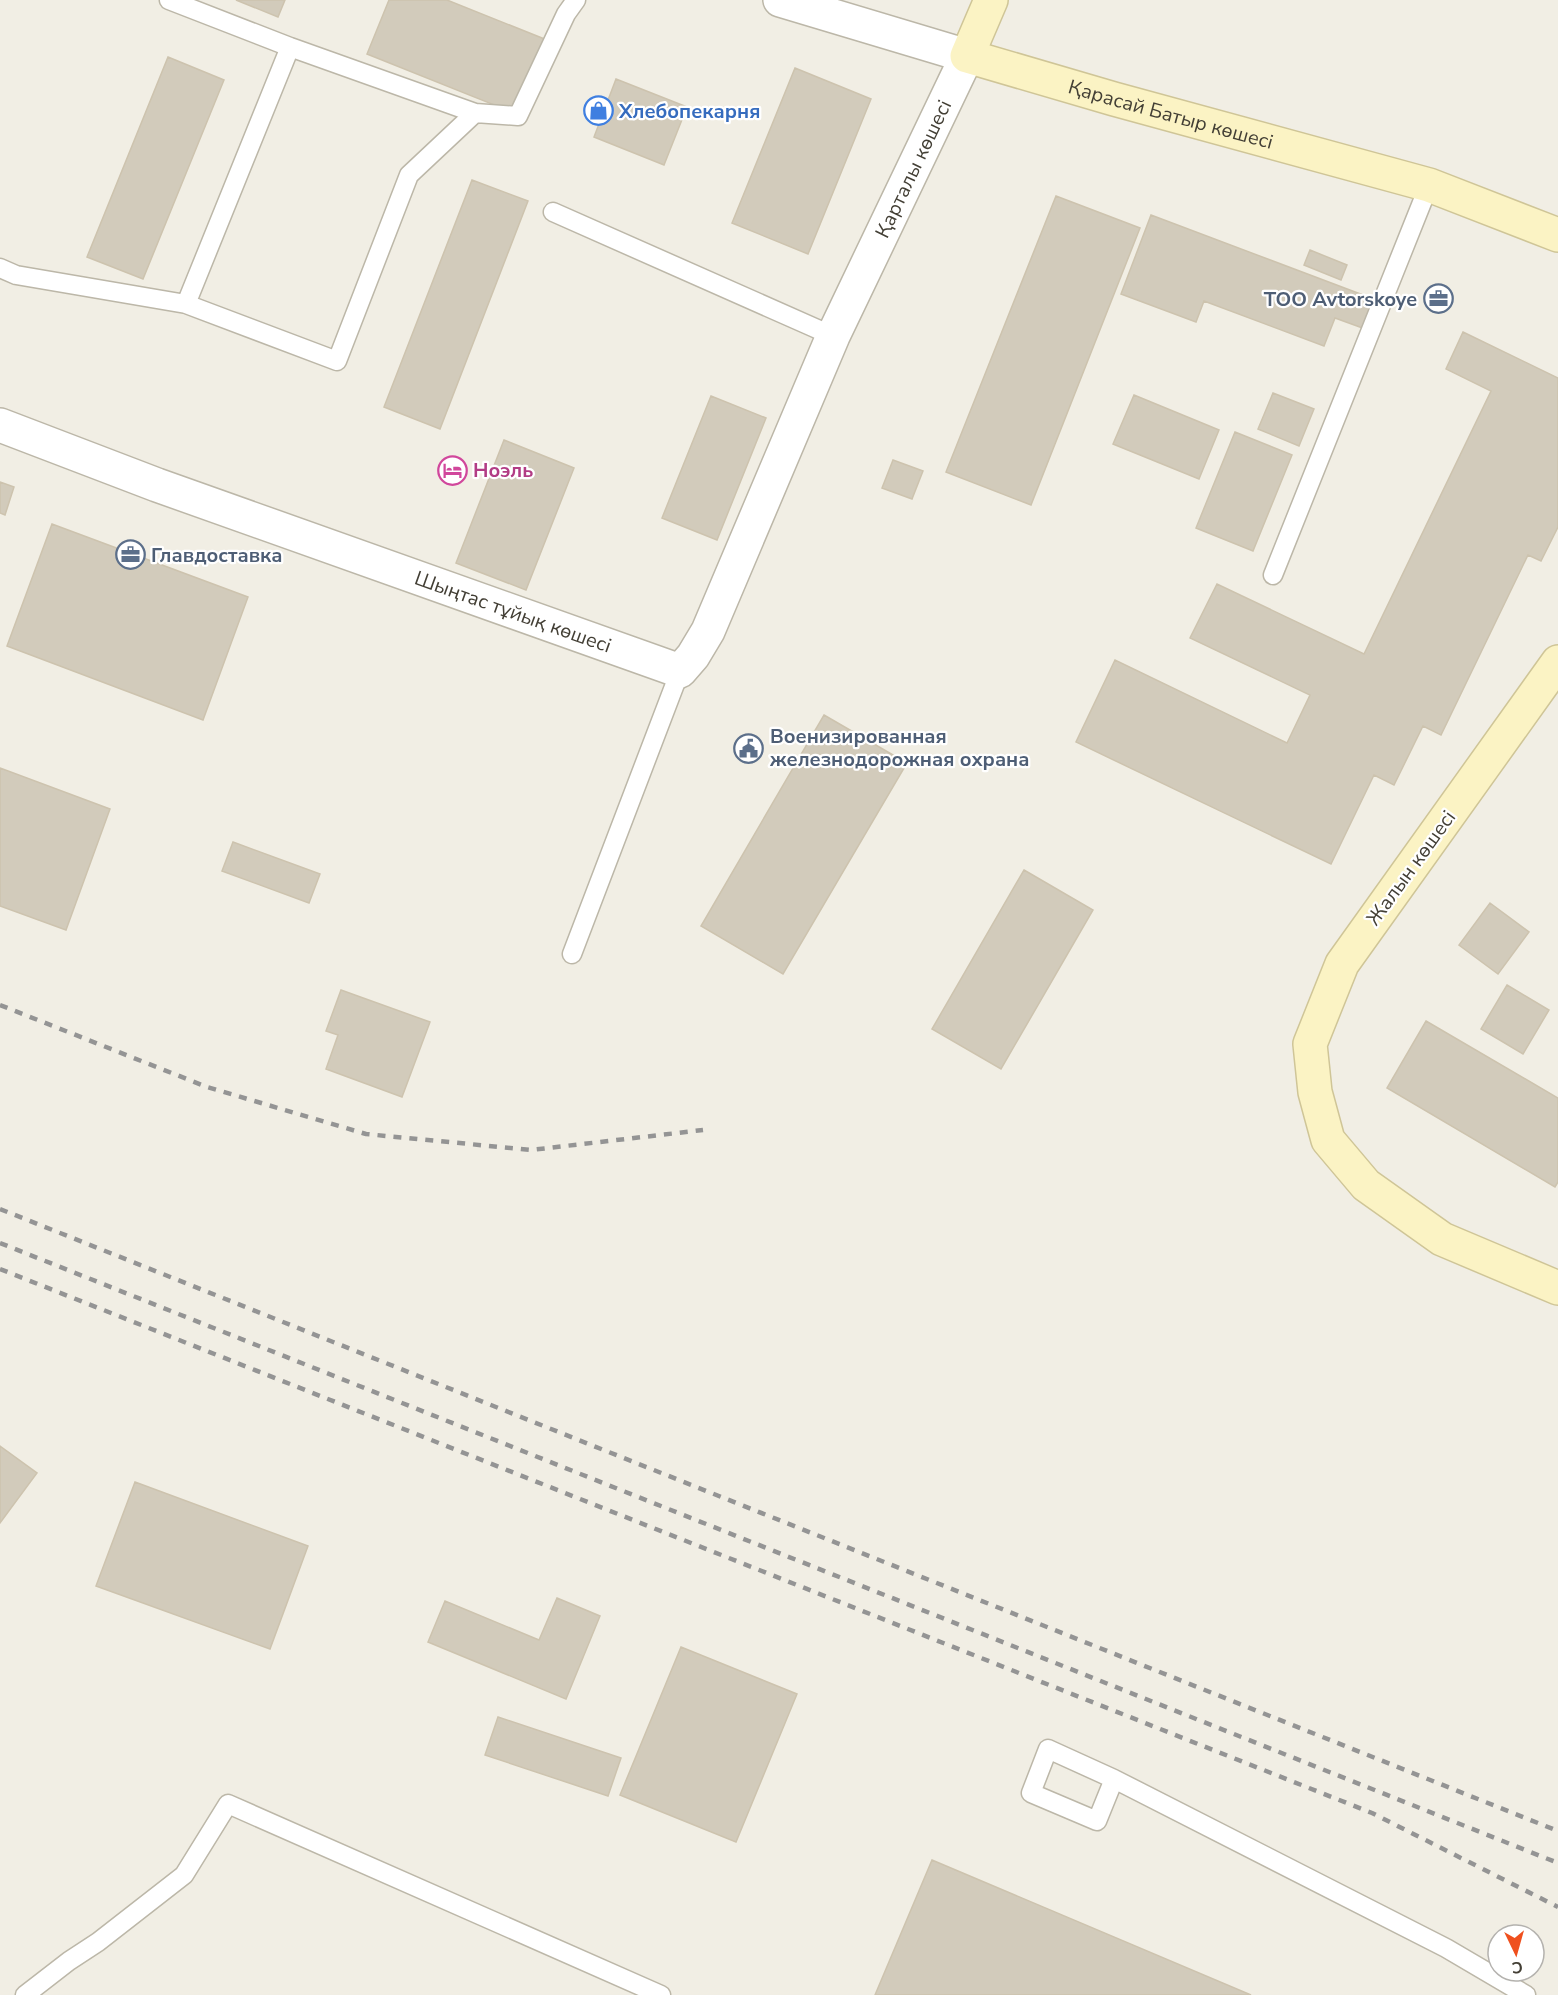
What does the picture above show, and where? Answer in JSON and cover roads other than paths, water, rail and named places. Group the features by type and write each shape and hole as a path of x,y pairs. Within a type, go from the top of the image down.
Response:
{"main road":[{"name":"Қарталы көшесі","path":"967,56 991,0"},
{"name":"Қарасай Батыр көшесі","path":"967,56 1114,99 1429,185 1558,235"},
{"name":"Жалын көшесі","path":"1558,662 1342,964 1310,1044 1315,1092 1328,1140 1366,1185 1442,1239 1558,1288"}],"street":[{"name":"Қарасай Батыр көшесі","path":"788,1 967,56"},
{"name":"Қарталы көшесі","path":"834,336 967,56"},
{"path":"680,671 693,657 708,631 834,336"},
{"name":"Шыңтас тұйық көшесі","path":"0,425 157,485 680,671"}],"lane":[{"path":"169,0 290,47 475,113 518,116 566,14 576,0"},
{"path":"186,304 290,47"},
{"path":"0,268 16,275 186,304 337,361 410,175 475,113"},
{"path":"1273,574 1429,185"},
{"path":"553,212 834,336"},
{"path":"572,954 680,671"},
{"path":"1114,1779 1097,1821 1031,1793 1048,1749 1114,1779 1446,1948 1526,1995"},
{"path":"25,1995 184,1875 228,1804 661,1995"}],"railway":[{"path":"0,1005 207,1087 366,1134 531,1150 703,1130"},
{"path":"0,1209 1558,1831"},
{"path":"0,1243 1558,1863"},
{"path":"0,1269 1372,1813 1558,1907"}],"place":[{"name":"Хлебопекарня","path":"598,111"},
{"name":"ТОО Avtorskoye","path":"1438,299"},
{"name":"Ноэль","path":"452,470"},
{"name":"Главдоставка","path":"130,555"},
{"name":"Военизированная железнодорожная охрана","path":"749,748"}]}
